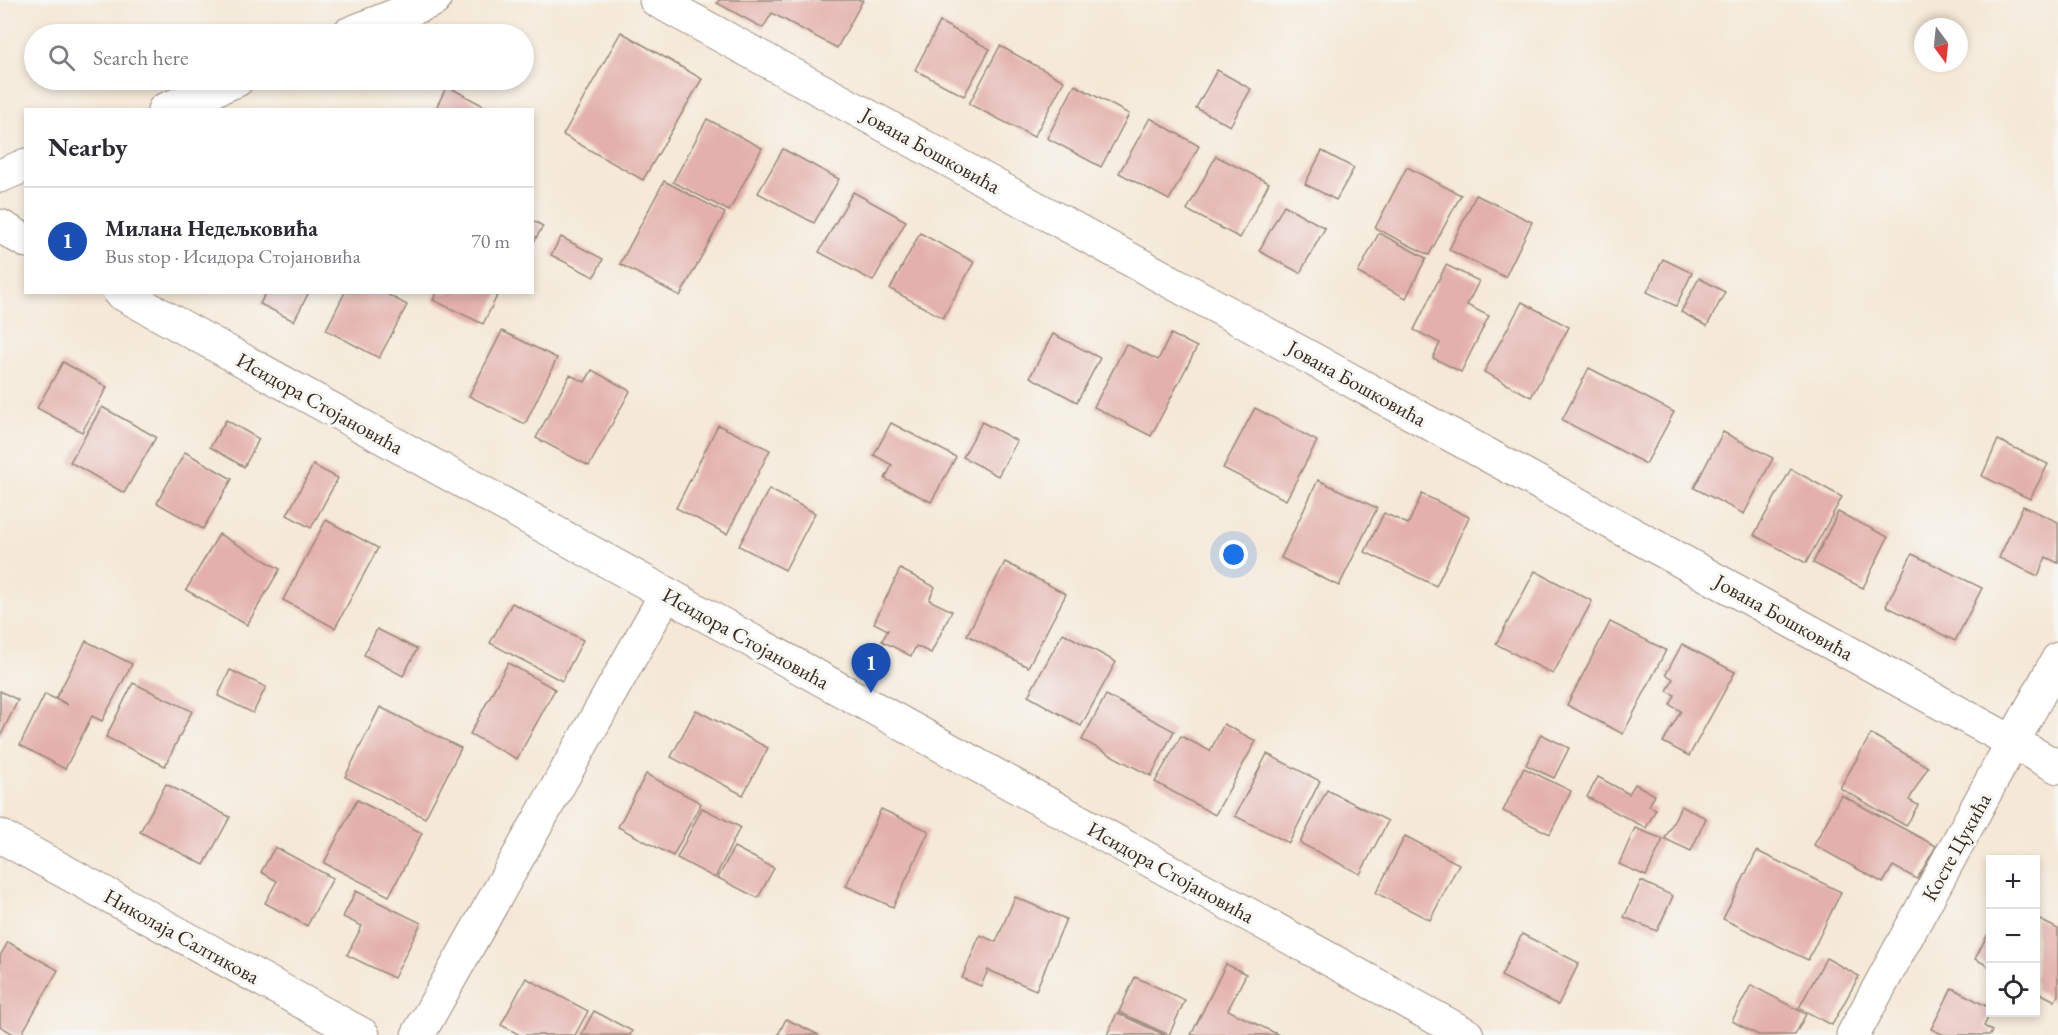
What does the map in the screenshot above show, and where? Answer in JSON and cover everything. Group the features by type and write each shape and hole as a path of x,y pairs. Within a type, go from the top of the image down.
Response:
{"street":[{"path":"373,24 434,0"},
{"name":"Јована Бошковића","path":"656,0 2058,767"},
{"path":"169,108 213,90"},
{"path":"0,176 24,166"},
{"path":"0,226 24,240"},
{"name":"Исидора Стојановића","path":"123,294 1467,1035"},
{"path":"418,1035 666,594"},
{"name":"Косте Цукића","path":"1853,1035 2058,659"},
{"name":"Николаја Салтикова","path":"0,836 363,1035"}],"building":[{"path":"719,0 863,0 837,48 772,13 763,28 717,3"},
{"path":"940,22 990,49 964,96 915,70"},
{"path":"621,32 702,79 643,180 563,135"},
{"path":"1000,46 1064,81 1034,137 969,104"},
{"path":"1217,70 1251,89 1230,126 1196,108"},
{"path":"1075,85 1129,114 1101,167 1047,138"},
{"path":"445,90 454,90 487,108 436,108"},
{"path":"1150,118 1199,146 1169,200 1119,173"},
{"path":"707,119 762,148 729,211 673,182"},
{"path":"783,149 839,179 814,223 758,193"},
{"path":"1322,151 1354,168 1336,200 1305,184"},
{"path":"1216,156 1269,183 1240,238 1187,210"},
{"path":"1407,167 1461,195 1429,255 1375,228"},
{"path":"664,181 725,213 680,296 620,264"},
{"path":"853,192 906,221 873,281 819,252"},
{"path":"1476,195 1532,222 1505,277 1449,250"},
{"path":"1284,205 1325,228 1300,273 1259,251"},
{"path":"534,221 543,226 534,242"},
{"path":"920,233 974,262 943,318 890,289"},
{"path":"1379,233 1426,258 1406,298 1358,273"},
{"path":"561,237 603,259 594,277 551,255"},
{"path":"1663,259 1692,273 1676,306 1647,292"},
{"path":"1446,265 1479,281 1467,305 1489,316 1461,372 1433,358 1440,343 1414,330"},
{"path":"1699,278 1725,292 1707,326 1681,312"},
{"path":"265,294 308,294 294,321 260,304"},
{"path":"344,294 387,294 407,305 379,358 326,330"},
{"path":"436,294 498,294 483,324 433,300"},
{"path":"1522,302 1569,327 1531,397 1484,372"},
{"path":"502,331 557,358 525,424 469,396"},
{"path":"1053,334 1100,358 1077,402 1030,377"},
{"path":"1171,334 1197,347 1151,436 1094,407 1126,344 1158,360"},
{"path":"63,362 107,387 82,432 37,408"},
{"path":"1589,368 1674,412 1646,464 1562,420"},
{"path":"592,370 630,391 589,466 536,438 570,375 585,382"},
{"path":"102,407 156,437 124,493 70,462"},
{"path":"1255,408 1317,441 1286,500 1223,468"},
{"path":"226,420 259,439 244,467 210,447"},
{"path":"982,422 1017,441 998,476 963,457"},
{"path":"891,423 956,457 931,502 885,479 892,465 874,455"},
{"path":"718,425 770,450 727,534 676,508"},
{"path":"1723,432 1773,458 1744,514 1694,488"},
{"path":"1998,440 2048,464 2030,499 1982,476"},
{"path":"185,452 232,479 203,529 157,503"},
{"path":"313,465 338,478 311,528 287,515"},
{"path":"1791,469 1842,497 1806,563 1754,535"},
{"path":"1318,480 1377,508 1339,586 1281,558"},
{"path":"769,489 815,513 785,570 739,546"},
{"path":"1422,494 1469,517 1436,586 1365,552 1384,513 1408,524"},
{"path":"2023,506 2058,522 2058,563 2046,557 2038,576 1999,558"},
{"path":"1838,512 1888,537 1863,588 1813,563"},
{"path":"326,520 378,548 335,628 283,600"},
{"path":"219,534 280,569 247,625 186,590"},
{"path":"1912,554 1982,588 1955,641 1886,606"},
{"path":"1005,562 1066,594 1028,667 967,635"},
{"path":"900,569 935,587 929,600 952,611 931,653 916,646 911,656 882,641 888,630 874,623"},
{"path":"1535,571 1592,601 1553,674 1496,644"},
{"path":"512,603 583,640 562,681 490,643"},
{"path":"1610,622 1666,650 1623,734 1567,705"},
{"path":"377,629 417,649 403,676 364,655"},
{"path":"1063,633 1116,662 1081,726 1028,696"},
{"path":"86,641 132,664 102,721 92,716 65,769 20,745 45,694 68,705 56,698"},
{"path":"1682,644 1735,672 1689,756 1663,742 1681,711 1670,705 1675,695 1667,691 1673,679 1666,674"},
{"path":"508,663 555,689 517,759 470,734"},
{"path":"230,670 266,687 253,713 218,696"},
{"path":"133,683 192,711 165,766 106,737"},
{"path":"0,691 18,700 0,737"},
{"path":"1106,695 1174,731 1151,776 1082,740"},
{"path":"380,707 461,748 425,818 345,777"},
{"path":"696,710 768,748 743,795 671,757"},
{"path":"1224,724 1256,741 1215,815 1155,782 1181,736 1210,751"},
{"path":"1541,734 1569,748 1554,778 1526,765"},
{"path":"1871,734 1928,767 1909,800 1918,805 1906,826 1840,788"},
{"path":"1267,754 1320,781 1289,843 1235,816"},
{"path":"1524,768 1571,791 1550,834 1503,811"},
{"path":"646,774 701,803 673,856 618,827"},
{"path":"1598,777 1629,794 1635,784 1655,795 1649,806 1656,809 1646,828 1587,797"},
{"path":"166,784 230,817 204,865 140,832"},
{"path":"1327,790 1388,821 1360,874 1300,843"},
{"path":"1841,795 1936,846 1917,879 1893,866 1883,883 1814,845"},
{"path":"357,800 422,833 389,896 324,863"},
{"path":"1681,806 1706,818 1691,851 1665,839"},
{"path":"702,808 740,827 715,878 677,858"},
{"path":"881,809 929,831 893,907 846,886"},
{"path":"1635,828 1663,839 1646,876 1619,864"},
{"path":"1405,836 1459,864 1430,920 1376,893"},
{"path":"275,847 333,878 307,926 265,903 277,881 261,872"},
{"path":"734,847 774,868 758,898 718,878"},
{"path":"1757,851 1841,892 1808,960 1723,919"},
{"path":"1641,881 1673,896 1657,931 1624,917"},
{"path":"356,891 421,923 394,978 347,955 362,926 343,917"},
{"path":"1015,897 1066,919 1036,990 988,970 981,986 962,978 980,935 996,942"},
{"path":"2040,920 2058,929 2058,995 2055,1001 2040,993"},
{"path":"1522,934 1579,963 1558,1005 1501,976"},
{"path":"1986,938 1986,965 1975,959"},
{"path":"8,942 58,970 21,1035 15,1035 0,1026 0,956"},
{"path":"1826,958 1859,976 1832,1025 1799,1008"},
{"path":"1226,964 1246,974 1228,1010 1279,1035 1191,1035"},
{"path":"1135,977 1185,1000 1169,1035 1119,1012"},
{"path":"526,978 588,1011 575,1035 520,1035 501,1025"},
{"path":"1751,985 1806,1014 1795,1035 1758,1035 1732,1021"},
{"path":"1952,988 1986,1006 1986,1017 1988,1017 1984,1026 1992,1031 1990,1035 1944,1035 1931,1029"},
{"path":"594,1011 632,1031 630,1035 581,1035"},
{"path":"1117,1013 1165,1035 1107,1035"},
{"path":"786,1019 819,1035 778,1035"}],"place":[{"name":"Милана Недељковића","path":"871,693"}]}
